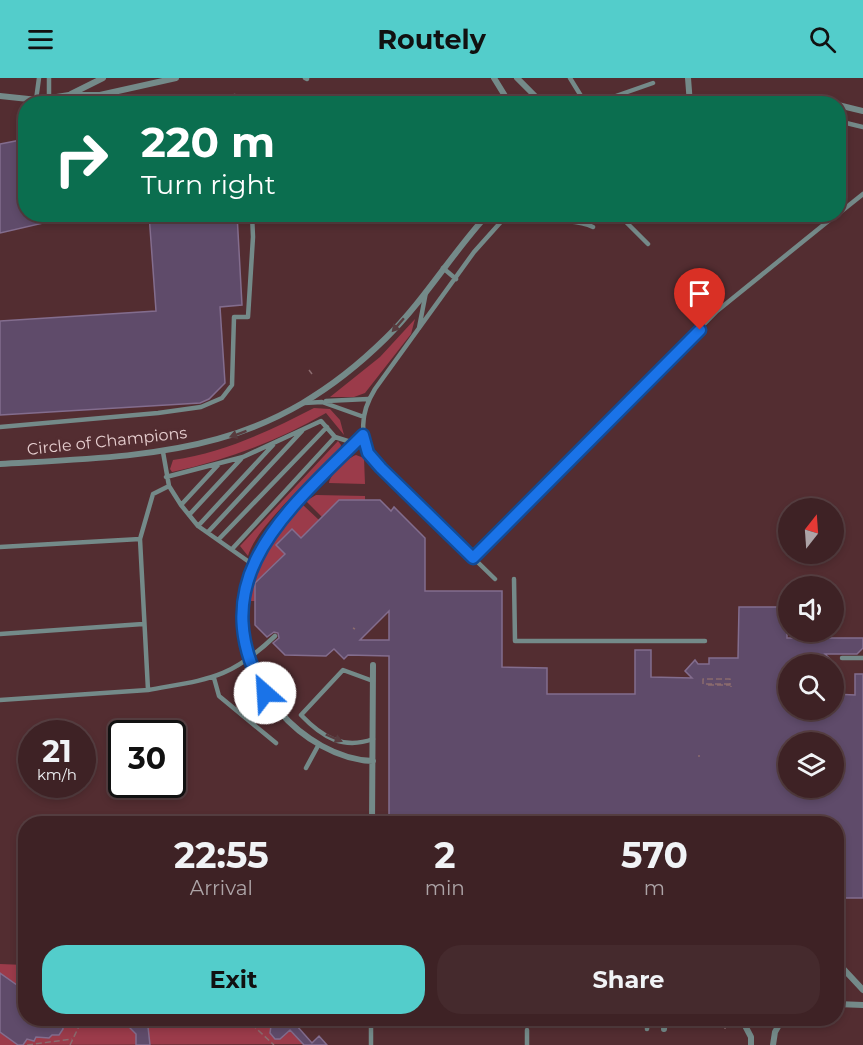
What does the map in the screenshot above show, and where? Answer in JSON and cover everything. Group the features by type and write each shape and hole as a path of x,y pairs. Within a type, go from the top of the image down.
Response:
{"street":[{"path":"69,95 103,78"},
{"path":"64,96 100,95 176,78"},
{"path":"494,78 505,96"},
{"path":"517,78 535,96"},
{"path":"688,78 691,96"},
{"path":"0,96 18,98"},
{"path":"846,107 863,111"},
{"name":"Circle of Champions","path":"0,464 163,452 224,439 267,422 303,403 348,372 387,338 481,222"},
{"path":"363,435 272,531 252,564 245,591 242,617 249,661 267,698 299,731 319,744 361,761 373,761"},
{"path":"372,816 373,664"},
{"path":"844,970 863,990"},
{"path":"844,1004 863,1005"},
{"path":"745,1026 751,1037 751,1045"},
{"path":"773,1045 778,1026"}],"lane":[{"path":"37,96 39,78"},
{"path":"49,96 50,78"},
{"path":"570,78 581,96"},
{"path":"616,96 653,83"},
{"path":"846,123 863,127"},
{"path":"846,208 863,194"},
{"path":"0,427 158,413 201,407 222,398 232,385 234,317 248,317 252,222"},
{"path":"495,579 381,468 368,453 363,435 368,399 474,252 501,222"},
{"path":"584,222 593,227"},
{"path":"625,222 648,244"},
{"path":"473,558 717,311 828,222"},
{"path":"443,268 456,279"},
{"path":"418,331 427,287"},
{"path":"303,403 368,399"},
{"path":"322,402 364,417"},
{"path":"166,477 243,457 321,421 335,437 354,443"},
{"path":"218,540 327,427"},
{"path":"208,532 304,429"},
{"path":"232,548 335,437"},
{"path":"198,525 275,443"},
{"path":"163,452 169,486 189,515 198,525 252,564"},
{"path":"189,515 243,457"},
{"path":"182,505 219,464"},
{"path":"148,690 140,539 153,494 169,486"},
{"path":"0,547 140,539"},
{"path":"514,579 515,641 705,641"},
{"path":"0,634 143,624"},
{"path":"0,700 148,690 214,678 249,661 275,636"},
{"path":"844,658 863,658"},
{"path":"373,739 350,745 320,732 301,715 344,670 374,681"},
{"path":"214,678 219,696 276,744"},
{"path":"306,768 319,744"},
{"path":"371,1026 371,1045"},
{"path":"527,1030 527,1045"}],"path":[{"path":"309,370 312,374"},
{"path":"708,685 730,685 730,679 703,679 703,684 728,684 730,684 730,687"},
{"path":"70,1045 79,1026"},
{"path":"254,1026 274,1045"},
{"path":"27,1045 72,1039"}],"shaded area":[{"path":"415,319 411,334 365,393 354,397 330,397 380,357"},
{"path":"314,408 330,409 340,420 344,435 326,413 251,449 172,472 170,469 173,460 228,447"},
{"path":"338,441 341,445 340,449 274,515 253,544 248,556 240,546"},
{"path":"356,455 364,458 365,484 329,483 340,467"},
{"path":"316,495 365,496 365,500 339,500 322,517 306,501"},
{"path":"303,505 319,520 255,583 255,601 248,601 260,560 275,537"},
{"path":"0,964 18,965 18,1026 298,1026 311,1043 319,1036 326,1044 0,1045"}],"building":[{"path":"18,141 18,222 48,222 0,233 0,144"},
{"path":"150,222 237,222 242,305 220,307 225,383 209,399 200,403 0,415 0,321 156,311"},
{"path":"339,500 380,500 391,511 394,507 425,538 425,591 502,591 502,667 547,668 547,694 635,694 635,650 651,650 651,677 692,678 685,671 695,660 698,664 709,664 709,658 738,658 739,607 778,607 778,642 844,642 844,638 863,638 863,648 857,654 778,654 778,720 844,720 844,694 855,695 855,674 863,674 863,898 844,898 844,816 389,816 389,656 348,655 344,659 334,649 326,656 285,655 273,643 279,638 278,633 274,632 267,637 255,625 255,583 285,554 276,545 292,529 301,538","holes":["389,611 389,640 360,640"]},
{"path":"0,973 18,984 18,1026 63,1026 63,1029 59,1035 52,1035 49,1038 36,1037 34,1041 27,1039 23,1045 18,1045 0,1032"},
{"path":"148,1026 150,1045 136,1045 136,1034 129,1027"},
{"path":"271,1026 297,1026 312,1043 319,1036 327,1045 304,1045 290,1030 280,1039 275,1039 270,1033"}],"route":[{"path":"265,693 249,661 242,617 245,591 256,554 272,531 300,499 363,435 368,453 381,468 473,558 700,330"}]}
